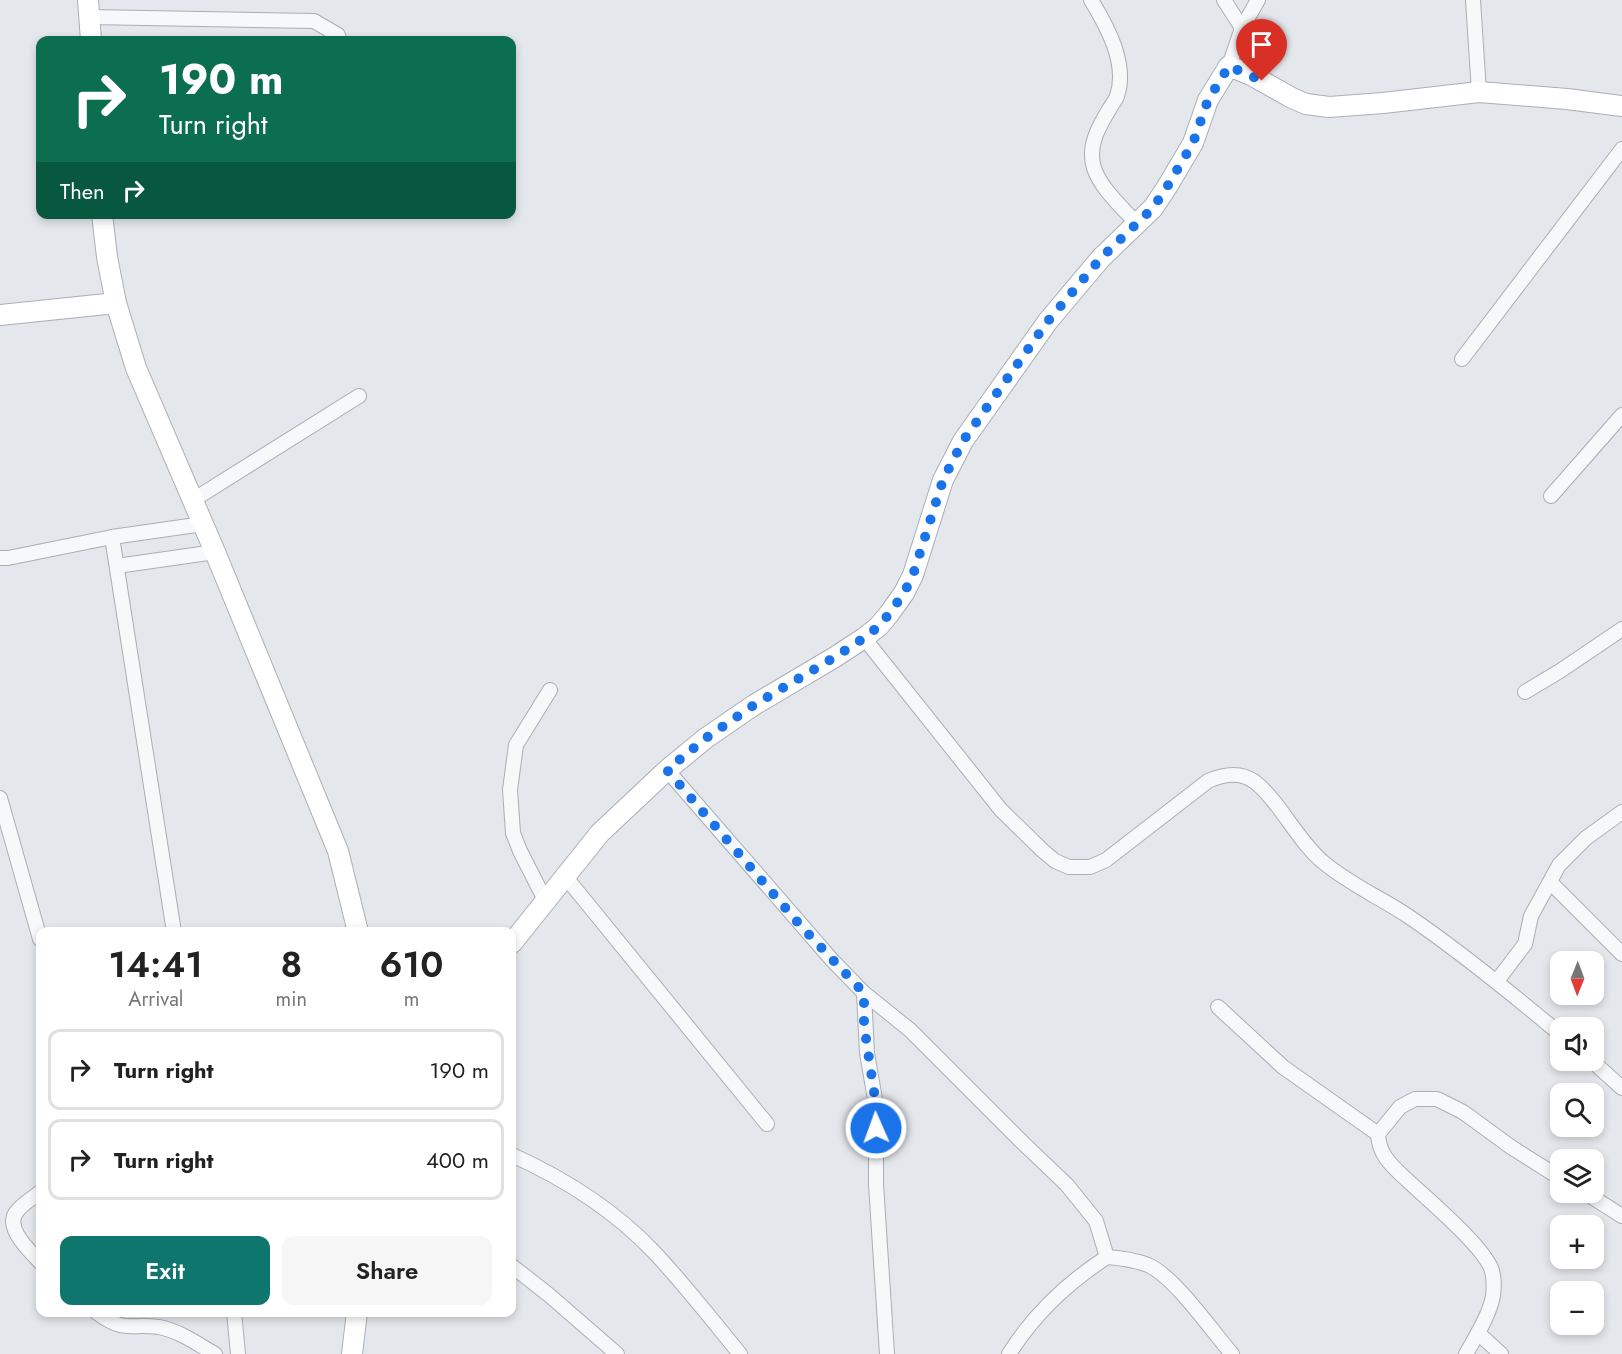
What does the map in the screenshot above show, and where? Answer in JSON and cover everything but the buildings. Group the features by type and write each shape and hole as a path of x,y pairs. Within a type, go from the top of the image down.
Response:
{"main road":[{"path":"89,9 91,36"},
{"path":"516,938 564,875 600,833 667,770 706,738 754,705 864,638 889,614 913,575 943,480 963,441 1048,321 1101,258 1153,208 1193,143 1208,100 1229,66 1306,104 1329,107 1479,92 1622,106"},
{"path":"103,219 116,303 136,368 215,552 338,851 357,927"},
{"path":"2,311 116,303"},
{"path":"352,1354 356,1317"}],"street":[{"path":"1091,0 1114,47 1120,80 1117,97 1096,131 1093,144 1094,166 1111,194 1136,223"},
{"path":"1224,0 1242,28"},
{"path":"1229,66 1242,28 1258,0"},
{"path":"1473,0 1479,92"},
{"path":"89,9 314,21 338,36"},
{"path":"1462,359 1622,149"},
{"path":"193,500 359,396"},
{"path":"1551,496 1622,414"},
{"path":"0,558 112,537 203,524"},
{"path":"112,537 173,927"},
{"path":"117,566 215,552"},
{"path":"1525,692 1622,629"},
{"path":"864,638 1001,810 1055,861 1069,867 1090,867 1106,860 1208,781 1218,776 1232,774 1244,776 1256,783 1281,811 1296,833 1323,861 1408,916 1497,981 1550,1026"},
{"path":"545,900 513,833 510,790 516,745 550,690"},
{"path":"667,770 800,925 864,993 910,1030 1067,1185 1096,1221 1107,1257"},
{"path":"0,798 37,927"},
{"path":"1497,981 1525,944 1531,916 1565,858 1586,838 1622,812"},
{"path":"564,875 766,1124"},
{"path":"1551,883 1622,954"},
{"path":"864,993 867,1053 876,1105 877,1217 887,1354"},
{"path":"1218,1006 1284,1067 1378,1134"},
{"path":"1603,1071 1622,1088"},
{"path":"1466,1354 1478,1333 1492,1296 1491,1270 1482,1254 1388,1162 1379,1145 1378,1134 1400,1107 1415,1099 1437,1099 1462,1112 1550,1172"},
{"path":"516,1157 572,1188 614,1216 635,1234 654,1252 740,1354"},
{"path":"36,1195 16,1211 13,1220 20,1239 36,1257"},
{"path":"1601,1203 1622,1216"},
{"path":"1009,1354 1023,1332 1054,1298 1107,1257 1137,1261 1161,1273 1180,1291 1232,1354"},
{"path":"516,1269 617,1354"},
{"path":"104,1317 117,1325 159,1327 181,1334 215,1354"},
{"path":"234,1317 238,1354"},
{"path":"1478,1333 1501,1354"}],"route":[{"path":"876,1128 876,1105 864,1025 864,993 800,925 667,770 706,738 754,705 835,657 879,626 904,593 913,575 943,480 963,441 984,410 1048,321 1101,258 1153,208 1193,143 1208,100 1229,66 1262,81"}]}
